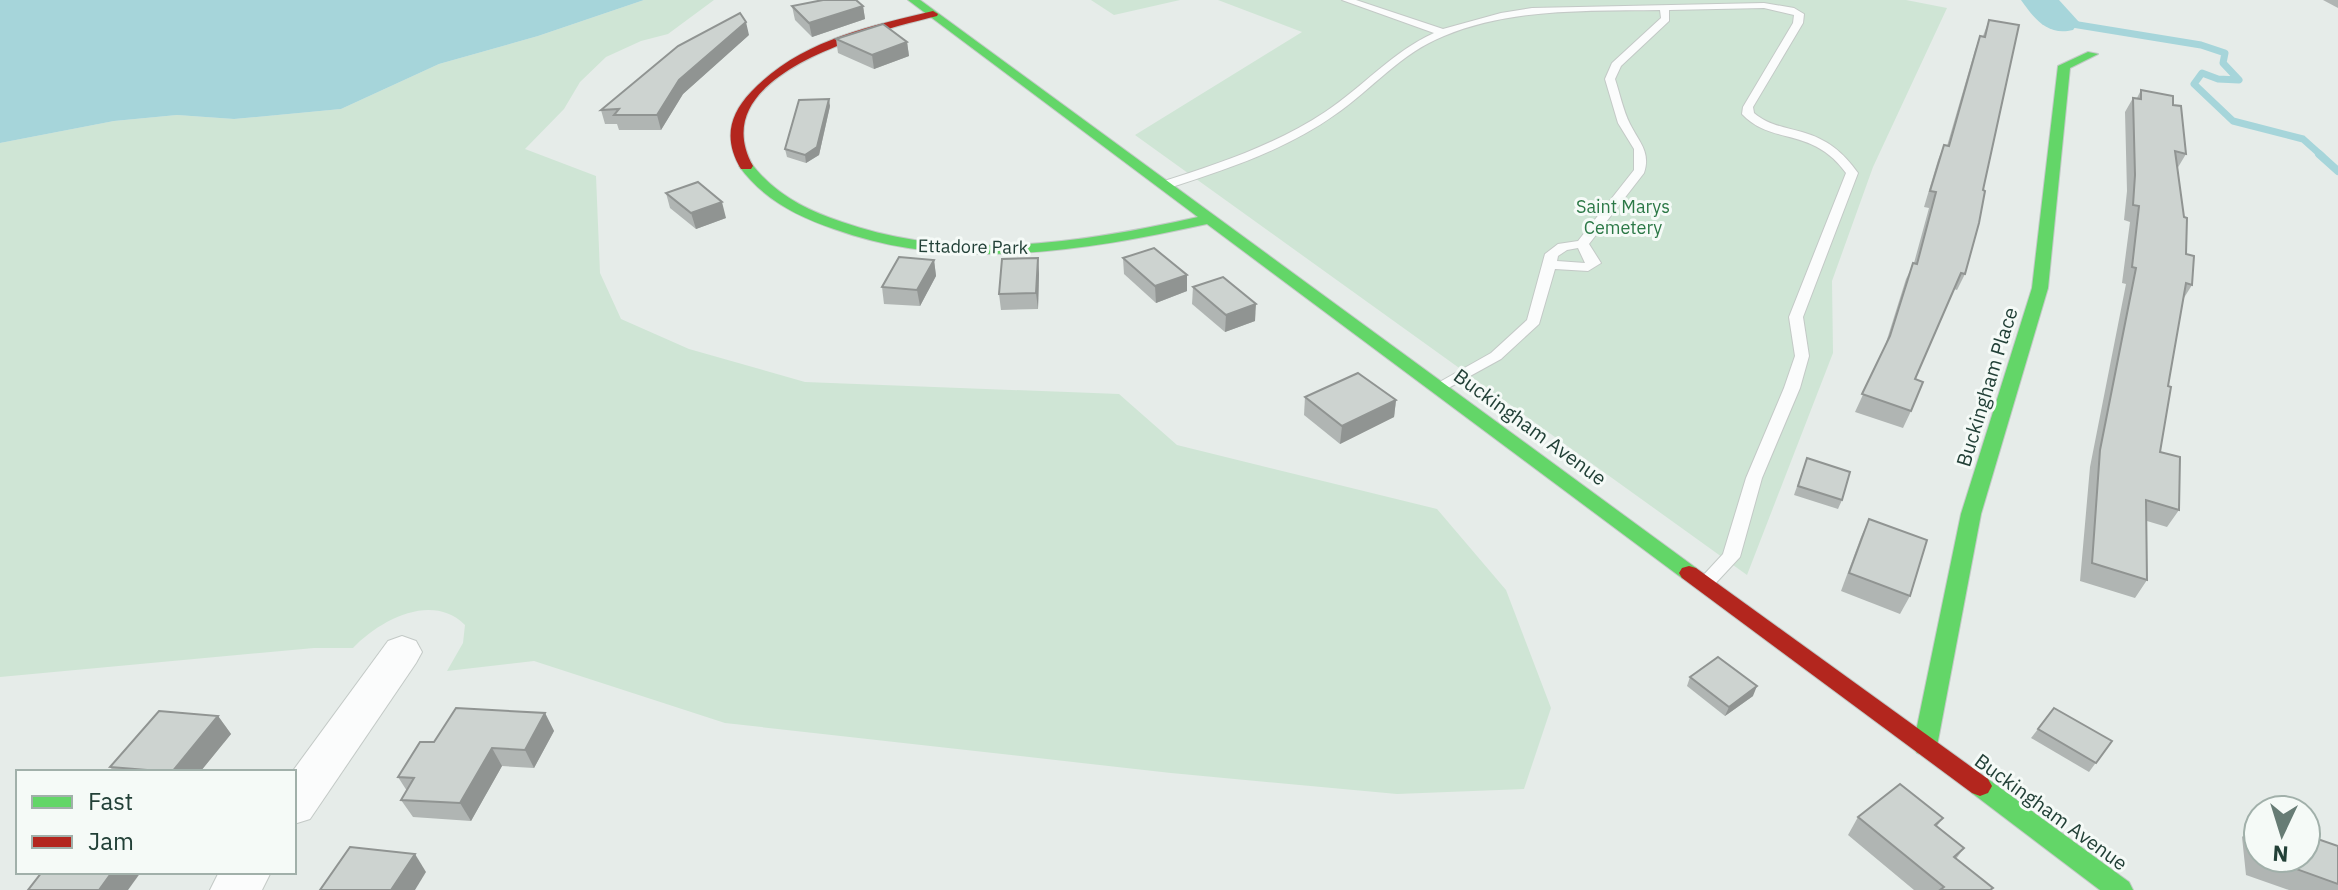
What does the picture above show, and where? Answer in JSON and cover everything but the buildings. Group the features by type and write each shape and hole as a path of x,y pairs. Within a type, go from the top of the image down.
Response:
{"street":[{"name":"Buckingham Avenue","path":"913,0 2120,890"},
{"name":"Ettadore Park","path":"933,14 820,50 778,71 763,83 739,115 735,133 740,156 751,176 795,210 826,224 903,245 969,250 1042,248 1172,228 1210,219"},
{"name":"Buckingham Place","path":"1925,746 1971,514 2040,288 2064,66 2092,54"},
{"path":"296,802 402,652"}],"lane":[{"path":"1347,0 1442,32"},
{"path":"1165,185 1248,155 1299,132 1330,114 1409,48 1472,22 1562,8 1760,4 1793,8 1799,14 1798,23 1748,107 1748,114 1763,125 1821,142 1842,155 1852,173 1796,317 1802,356 1792,388 1754,478 1731,557 1704,583"},
{"path":"1439,388 1496,356 1534,321 1552,254 1563,247 1582,244 1640,170 1640,149 1624,123 1610,79 1616,65 1666,19 1664,8"},
{"path":"1547,265 1588,267 1594,263 1582,244"}],"green space":[{"path":"644,0 714,0 668,34 641,41 606,57 580,82 564,109 525,149 596,176 600,273 621,319 689,349 805,382 1119,394 1177,445 1437,509 1506,590 1551,708 1524,789 1397,794 1171,773 725,723 534,661 447,671 463,643 465,625 452,615 437,611 422,610 392,620 353,648 314,648 0,677 0,143 114,121 177,115 234,119 341,109 439,64 538,36"},
{"path":"1091,0 1180,0 1114,15"},
{"name":"Saint Marys Cemetery","path":"1218,0 1906,0 1947,8 1873,167 1832,281 1833,353 1747,575 1135,135 1302,32"}],"water":[{"path":"0,0 644,0 538,36 439,64 341,109 234,119 177,115 114,121 0,143"}],"waterway":[{"path":"2039,0 2060,22"},
{"path":"2060,22 2201,45 2225,53 2223,63 2239,80 2218,79 2202,73 2194,84 2233,121 2303,139 2322,156"},
{"path":"2319,154 2338,171"}],"traffic: fast":[{"path":"913,0 1689,573"},
{"path":"1925,746 1971,514 2040,288 2064,66 2092,54"},
{"path":"746,166 769,191 809,215 866,236 914,246 964,250 1063,246 1210,219"},
{"path":"1980,786 2120,890"}],"traffic: jam":[{"path":"746,166 735,138 737,125 751,99 769,80 811,52 834,42 933,14"},
{"path":"1689,573 1980,786"}]}
